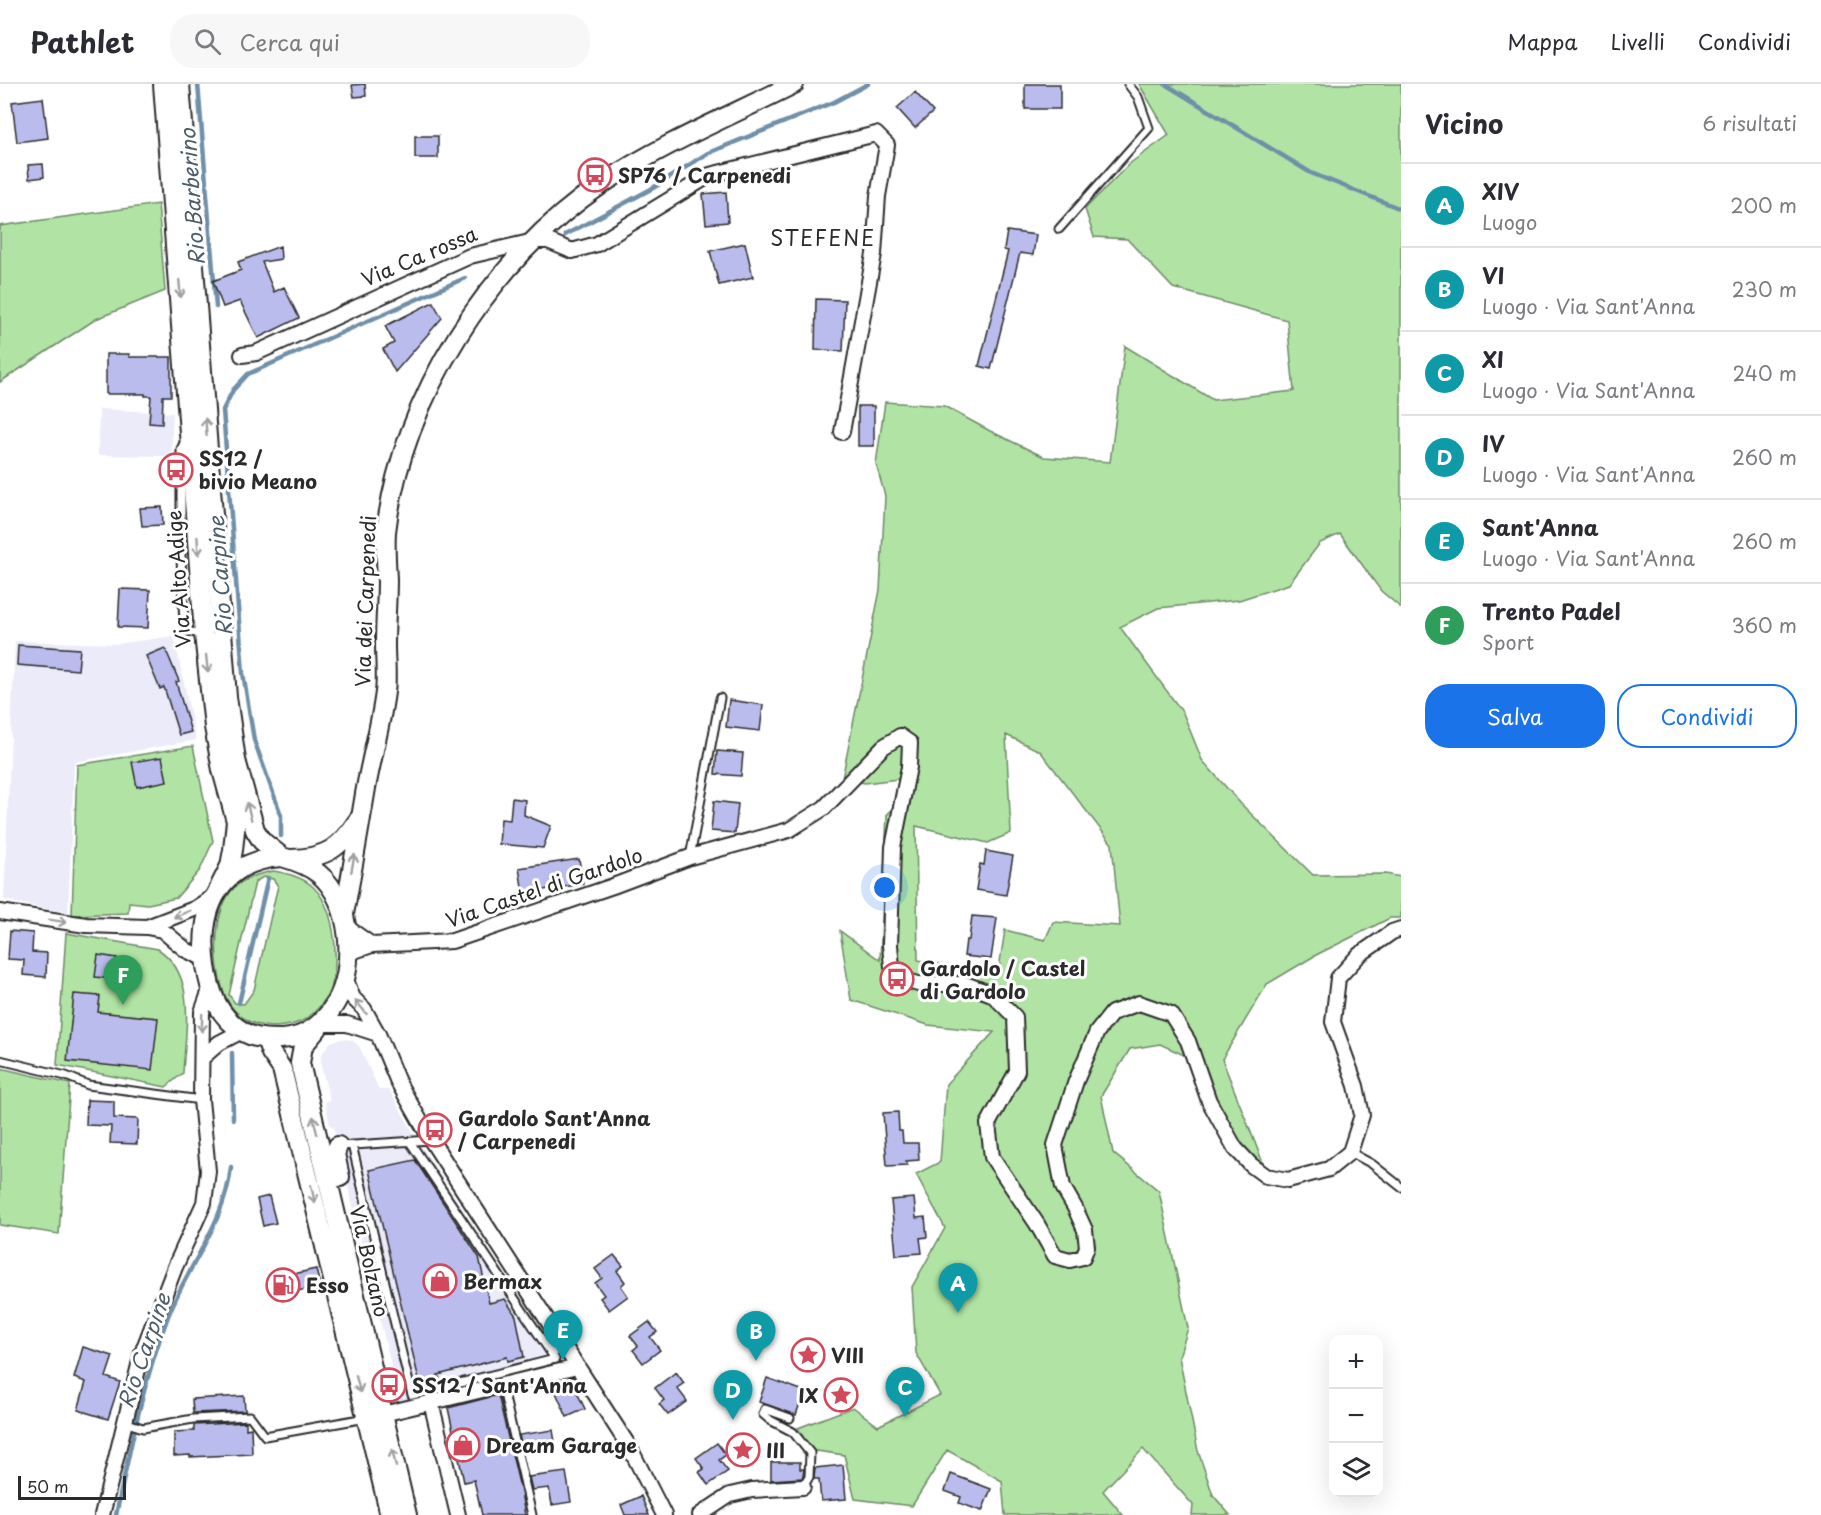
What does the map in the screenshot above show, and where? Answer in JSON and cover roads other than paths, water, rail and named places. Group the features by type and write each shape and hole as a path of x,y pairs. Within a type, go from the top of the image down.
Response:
{"main road":[{"name":"Via Alto Adige","path":"163,84 204,634 214,727 222,770 236,821 230,866 217,891"},
{"name":"Via Alto Adige","path":"180,84 227,698 236,760 255,830 262,841 286,858"},
{"name":"Via Ca rossa","path":"534,241 601,184 648,156 794,84"},
{"name":"Via dei Carpenedi","path":"344,920 385,689 386,534 403,450 417,414 443,363 475,310 534,241"},
{"name":"Via dei Carpenedi","path":"286,858 306,859 332,849 345,839 363,813"},
{"path":"264,858 286,858 305,864 332,888 344,920 348,953 346,980 343,992 321,1024 289,1039 266,1039 242,1031 216,1006 210,990 205,959 205,919 217,891 232,874 249,863 264,858"},
{"name":"Via Bolzano","path":"321,1024 303,1046 300,1063 347,1261 390,1515"},
{"name":"Via Bolzano","path":"266,1039 282,1069 375,1416 407,1515"},
{"path":"345,1146 335,1154 352,1232 347,1261"}],"street":[{"path":"534,241 548,241 572,251 597,244 710,175 876,134 887,145 878,196 874,254 842,432"},
{"name":"Via Ca rossa","path":"242,355 256,353 470,256 534,241"},
{"name":"Via Castel di Gardolo","path":"348,953 372,945 452,941 690,857 789,830 824,808 883,747 900,736 910,743 909,767 893,847 890,945 892,967 905,980 918,984 965,984 992,994 1015,1017 1017,1071 988,1124 992,1157 1037,1224 1055,1256 1070,1260 1083,1257 1087,1247 1085,1230 1076,1208 1063,1187 1055,1145 1076,1081 1097,1032 1112,1013 1139,1004 1172,1014 1188,1041 1209,1101 1235,1148 1251,1165 1266,1176 1288,1180 1329,1169 1350,1152"},
{"path":"147,927 194,909 217,891"},
{"path":"0,912 86,925 147,927 162,930 186,950 205,959"},
{"path":"344,920 372,945"},
{"path":"1350,1152 1362,1115 1356,1086 1333,1022 1338,978 1359,955 1392,932 1401,929"},
{"path":"346,980 353,998 364,1009 378,1034 398,1082 431,1140 558,1351 577,1367 630,1448 664,1515"},
{"path":"102,1515 127,1423 142,1353 175,1267 204,1203 208,1171 201,1100 202,1012 210,990"},
{"path":"321,1024 347,1024 378,1034"},
{"path":"202,1058 219,1043 242,1031"},
{"path":"375,1416 577,1367"},
{"path":"431,1402 458,1515"},
{"path":"700,1515 730,1495 752,1490 803,1487"}],"lane":[{"path":"1059,229 1149,128 1138,98 1128,84"},
{"path":"690,857 720,698"},
{"path":"0,1060 66,1076 88,1085 201,1100"},
{"path":"410,1142 558,1351 555,1359 412,1395 345,1146 431,1140"},
{"path":"1350,1152 1372,1164 1401,1187"},
{"path":"502,1385 532,1515"},
{"path":"790,1418 765,1409 763,1414 793,1432 810,1453 809,1477 803,1487"},
{"path":"127,1423 144,1428 194,1419 250,1416 265,1436 375,1416"}],"waterway":[{"name":"Rio Barberino","path":"198,84 216,307"},
{"name":"Rio Carpine","path":"565,235 653,188 708,153 834,102 868,84"},
{"name":"Rio Carpine","path":"1165,84 1311,173 1401,209"},
{"name":"Rio Carpine","path":"281,836 281,815 254,740 243,673 223,410 233,390 248,374 465,278"},
{"name":"Rio Carpine","path":"239,1003 268,878"},
{"name":"Rio Carpine","path":"232,1053 233,1119"},
{"name":"Rio Carpine","path":"116,1515 138,1416 158,1343 175,1300 221,1208 231,1167"}],"place":[{"name":"SP76 / Carpenedi","path":"595,175"},
{"name":"SS12 / bivio Meano","path":"176,470"},
{"name":"Gardolo / Castel di Gardolo","path":"897,979"},
{"name":"Trento Padel","path":"123,1005"},
{"name":"Gardolo Sant'Anna / Carpenedi","path":"435,1130"},
{"name":"Bermax","path":"440,1281"},
{"name":"Esso","path":"283,1285"},
{"name":"XIV","path":"958,1313"},
{"name":"VIII","path":"808,1355"},
{"name":"Sant'Anna","path":"563,1360"},
{"name":"VI","path":"756,1361"},
{"name":"SS12 / Sant'Anna","path":"389,1385"},
{"name":"IX","path":"841,1395"},
{"name":"XI","path":"905,1417"},
{"name":"IV","path":"733,1420"},
{"name":"Dream Garage","path":"463,1445"},
{"name":"III","path":"743,1450"}],"district":[{"name":"STEFENE","path":"823,237"}]}
